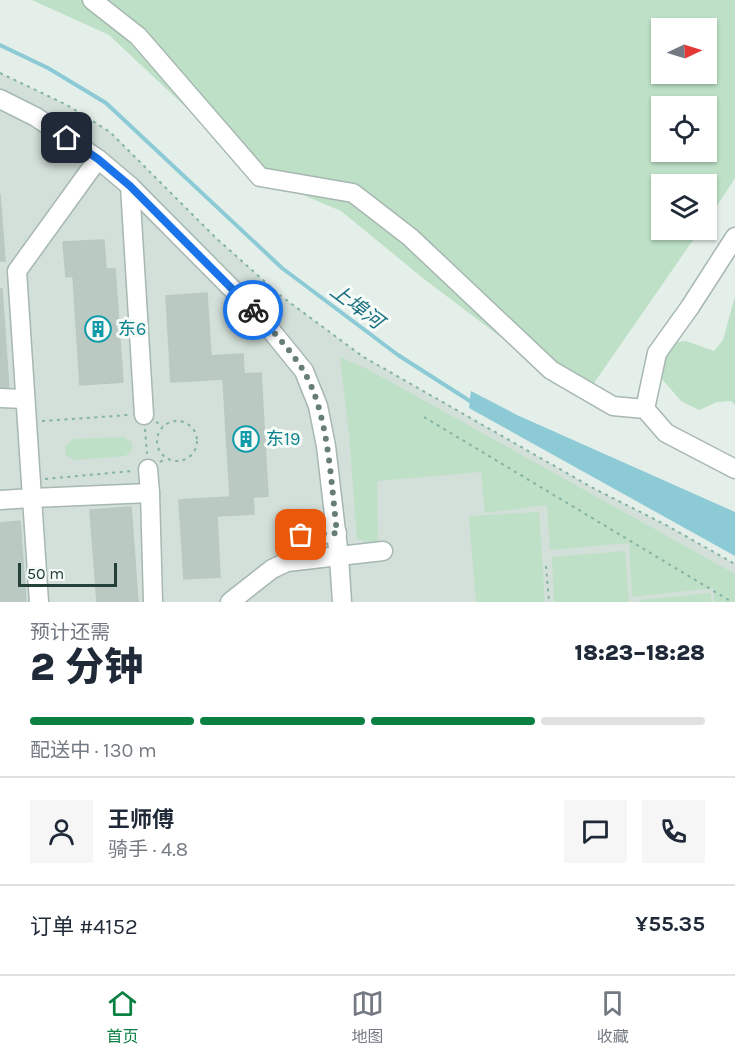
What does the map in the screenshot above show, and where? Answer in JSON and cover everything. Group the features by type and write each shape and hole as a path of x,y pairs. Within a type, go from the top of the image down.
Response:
{"street":[{"path":"92,0 138,36 260,177 353,194 410,237 550,370 613,406 645,409 666,433 730,467"},
{"path":"0,99 36,117 98,159 130,186 261,318 304,371 318,406 326,446 337,533 342,602"},
{"path":"30,602 27,504 31,480 25,399 8,271 98,159"},
{"path":"130,186 144,415"},
{"path":"645,409 657,353 735,237"},
{"path":"0,399 25,399"},
{"path":"148,469 153,602"},
{"path":"0,510 27,504 150,493"},
{"path":"0,500 27,504"},
{"path":"27,504 39,602"},
{"path":"301,535 337,533"},
{"path":"230,602 272,569 287,562 383,551"}],"path":[{"path":"0,73 67,105 110,132 214,237 281,296 362,356 435,400 735,564"},
{"path":"27,422 144,415 148,469 31,480"},
{"path":"423,417 732,602"},
{"path":"171,421 185,422 195,431 197,445 195,451 185,459 166,458 158,448 160,429 171,421"},
{"path":"546,566 549,602"}],"shaded area":[{"path":"0,73 67,105 110,132 215,237 281,296 362,356 593,488 666,525 735,564 735,602 0,602"}],"green space":[{"path":"32,0 735,0 735,178 717,206 717,174 651,174 651,240 693,240 583,399 424,279 341,211 260,177 109,35"},
{"path":"735,296 735,405 731,401 717,402 699,410 681,401 662,379 659,360 670,343 686,341 714,351 723,340"},
{"path":"340,357 371,371 735,574 735,602 714,602 714,588 632,597 629,543 550,550 547,505 485,513 481,472 377,481 378,547 357,538"},
{"path":"124,437 132,443 132,450 125,456 75,460 66,455 65,446 73,439"},
{"path":"539,512 545,602 476,602 469,516"},
{"path":"625,551 629,602 554,602 552,557"},
{"path":"711,593 711,602 639,602 639,600"}],"water":[{"path":"471,391 517,415 735,512 735,556 469,408"}],"building":[{"path":"0,194 5,261 0,261"},
{"name":"东6","path":"104,240 106,269 115,269 123,382 80,385 73,276 66,277 63,242"},
{"path":"0,289 2,289 9,391 0,392"},
{"name":"东19","path":"207,293 211,356 243,354 244,374 261,373 268,496 253,497 254,514 217,516 220,577 184,579 179,500 230,497 223,379 171,382 166,296"},
{"path":"131,507 138,602 97,602 90,510"},
{"path":"20,521 26,602 0,602 0,523"}],"waterway":[{"name":"上埠河","path":"0,45 48,68 106,103 282,268 398,355 473,403"}],"way so far":[{"path":"253,310 304,371 318,406 326,446 337,533 301,535"}],"place":[{"name":"东6","path":"98,329"},
{"name":"东19","path":"246,439"}],"route":[{"path":"67,138 98,159 141,196 253,310"}]}
